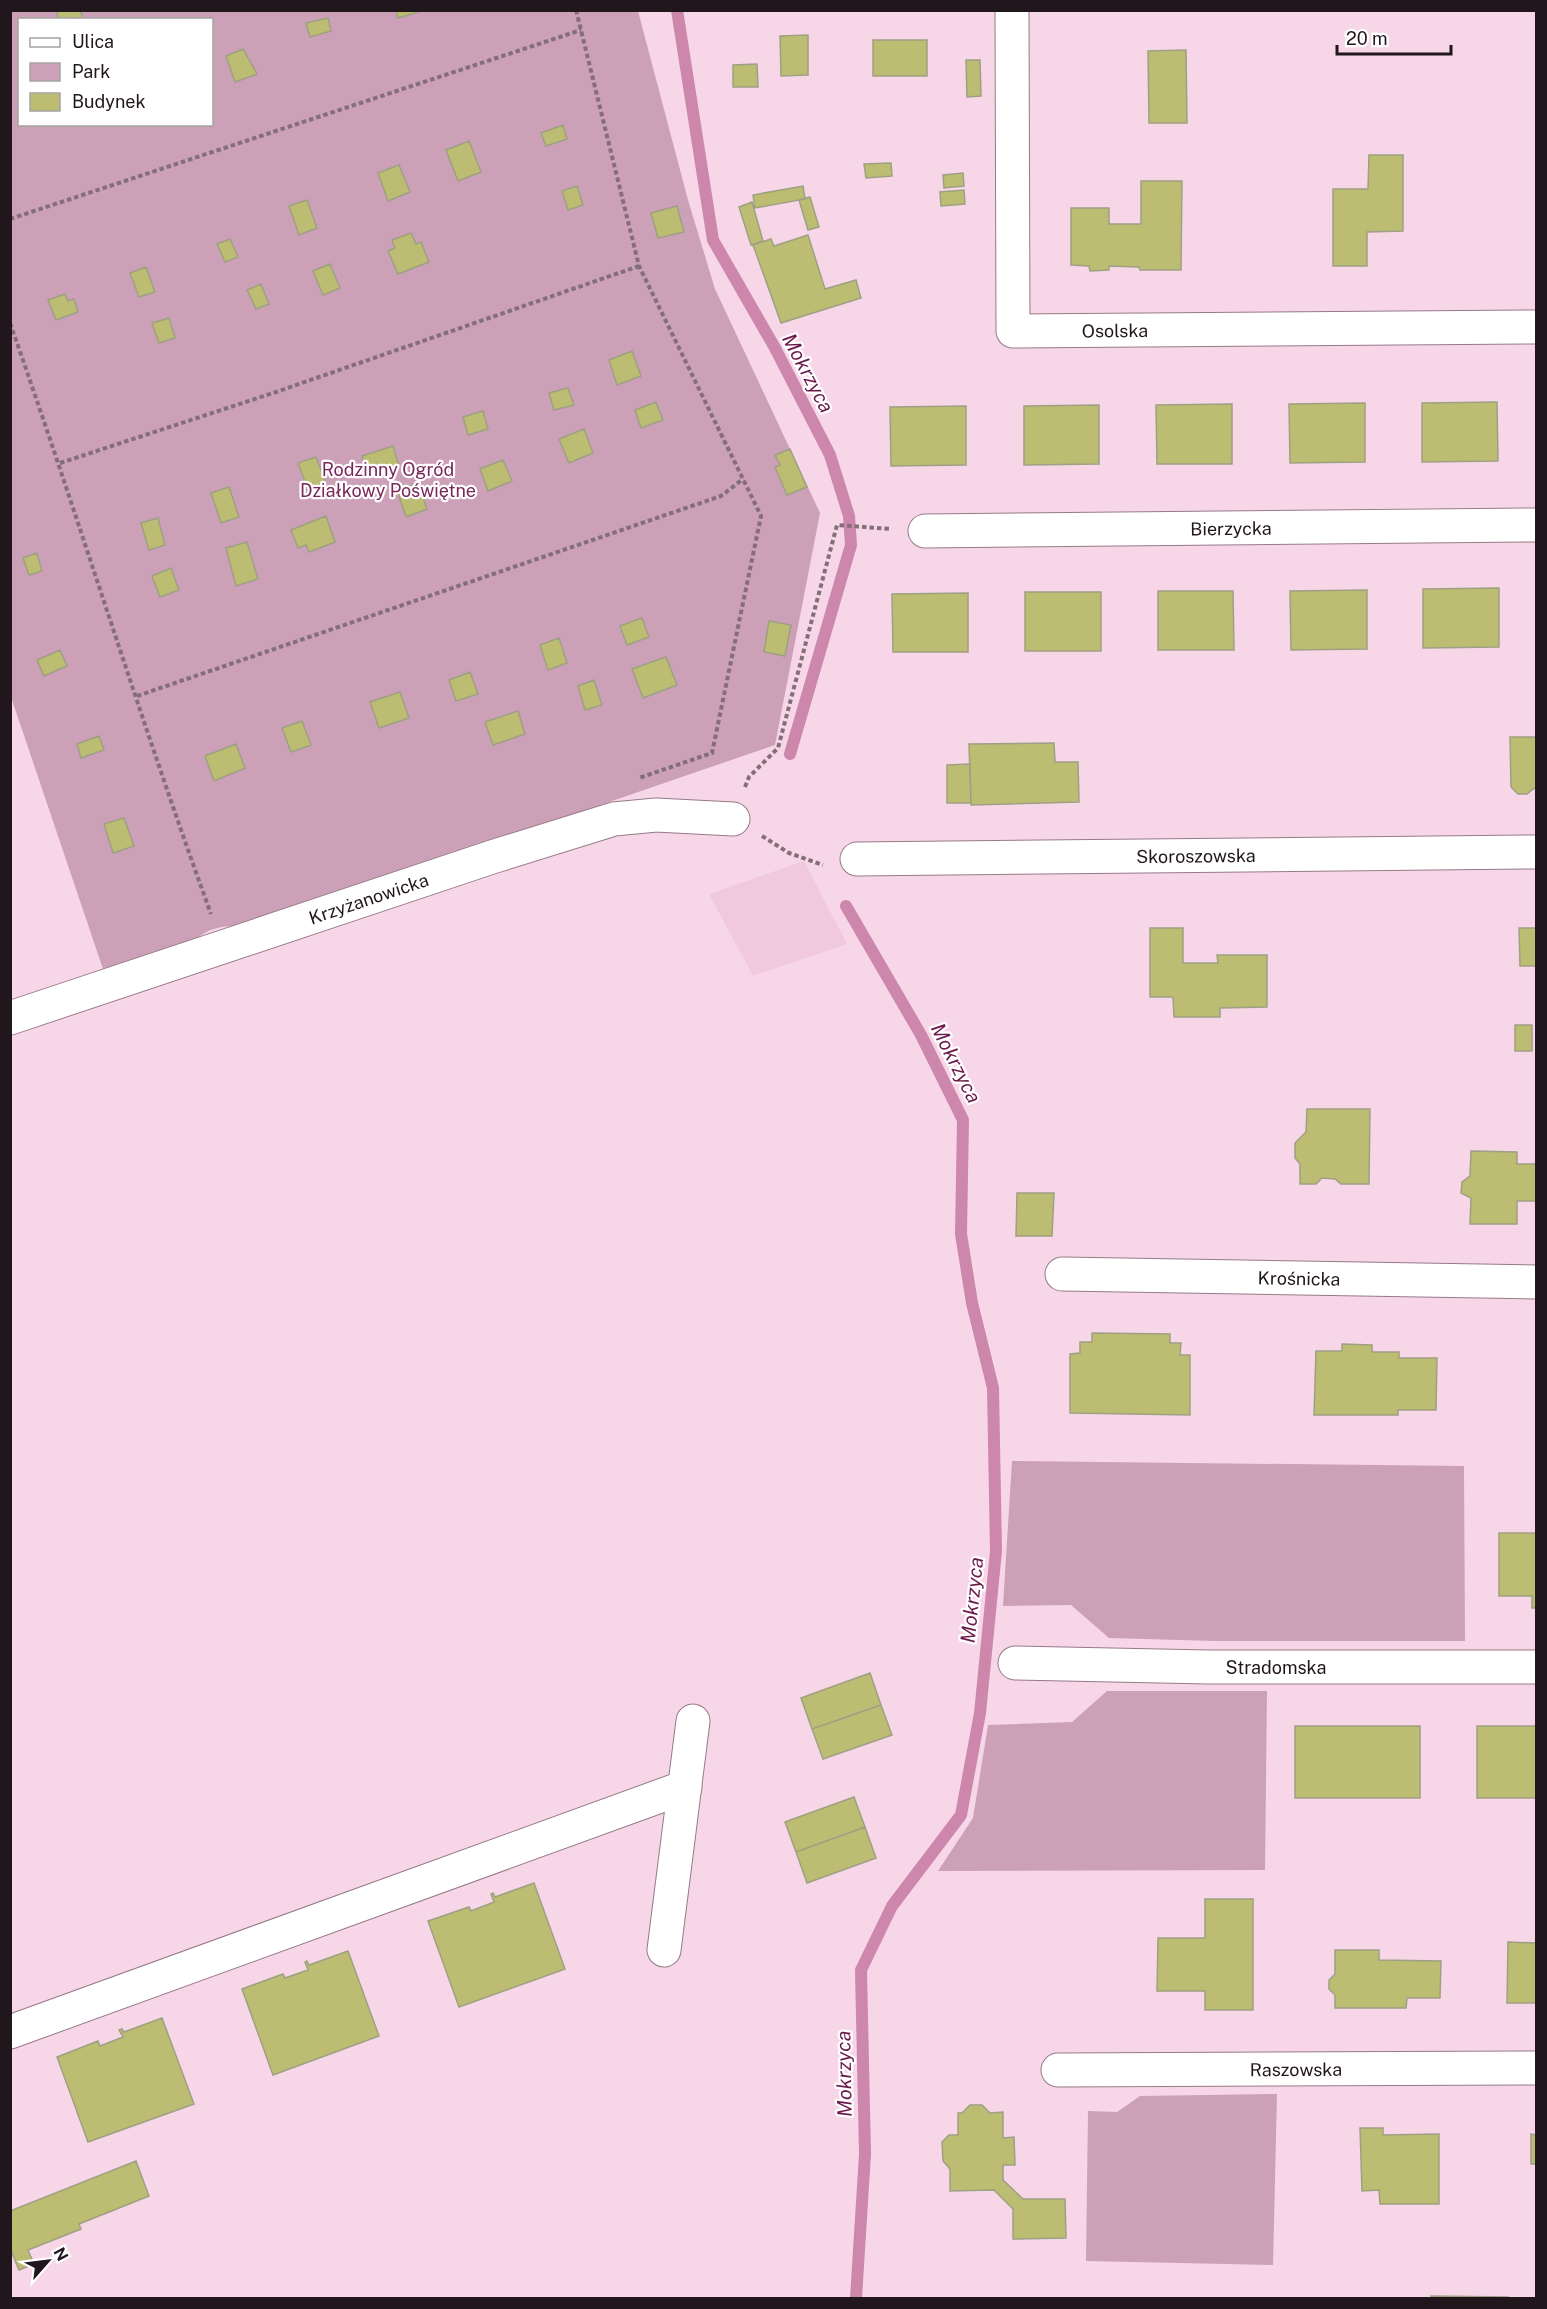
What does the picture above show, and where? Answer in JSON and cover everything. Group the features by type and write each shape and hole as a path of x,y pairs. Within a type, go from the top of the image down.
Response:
{"street":[{"name":"Osolska","path":"1011,10 1013,331 1536,327"},
{"name":"Bierzycka","path":"925,531 1536,525"},
{"name":"Krzyżanowicka","path":"10,1018 492,857 614,819 656,815 733,819"},
{"name":"Skoroszowska","path":"857,859 1536,852"},
{"name":"Krośnicka","path":"1062,1274 1536,1282"},
{"name":"Stradomska","path":"1015,1663 1208,1667 1536,1667"},
{"path":"664,1950 693,1721"},
{"path":"10,2032 685,1787"},
{"name":"Raszowska","path":"1058,2070 1536,2068"}],"path":[{"path":"576,10 639,266 761,516 712,753 633,780"},
{"path":"10,219 581,30"},
{"path":"60,463 273,393 639,266"},
{"path":"10,323 60,463 212,916 219,950"},
{"path":"137,696 721,496 743,479"},
{"path":"857,859 839,868 818,864 789,853 733,819 749,777 778,748 837,525 862,528"},
{"path":"212,916 221,914"}],"shaded area":[{"path":"804,861 847,944 753,976 709,894"}],"green space":[{"name":"Rodzinny Ogród Działkowy Poświętne","path":"10,11 638,11 688,200 715,289 820,513 775,745 245,927 216,928 202,935 192,945 104,972 11,697"},
{"path":"1012,1461 1464,1466 1465,1641 1215,1641 1109,1638 1071,1605 1003,1606"},
{"path":"1107,1691 1267,1691 1265,1870 938,1871 973,1818 988,1725 1072,1722"},
{"path":"1277,2094 1273,2265 1086,2261 1088,2111 1117,2112 1140,2096"}],"building":[{"path":"56,10 80,10 83,18 58,18"},
{"path":"396,10 419,10 419,12 398,18"},
{"path":"328,18 331,31 310,37 306,23"},
{"path":"808,35 808,75 781,76 780,36"},
{"path":"873,40 927,40 927,76 873,76"},
{"path":"243,49 257,74 235,82 226,56"},
{"path":"1186,50 1187,123 1149,123 1148,51"},
{"path":"966,60 980,60 981,96 967,97"},
{"path":"757,64 758,87 733,87 733,65"},
{"path":"563,125 567,139 546,146 541,133"},
{"path":"469,141 481,172 458,181 446,150"},
{"path":"1369,155 1403,155 1403,231 1367,232 1367,266 1333,266 1333,189 1368,189"},
{"path":"891,163 892,176 866,178 864,164"},
{"path":"399,165 410,192 388,201 378,173"},
{"path":"963,173 964,186 944,188 943,175"},
{"path":"1141,181 1182,181 1181,270 1140,270 1139,267 1109,266 1109,270 1090,271 1089,266 1071,265 1071,208 1109,208 1109,224 1141,224"},
{"path":"577,186 583,205 568,210 562,191"},
{"path":"803,186 805,199 755,208 753,195"},
{"path":"964,190 965,204 941,206 940,192"},
{"path":"810,197 819,227 808,230 799,200"},
{"path":"307,200 317,228 299,235 289,206"},
{"path":"752,202 763,241 751,245 739,207"},
{"path":"677,206 684,232 658,238 651,213"},
{"path":"411,233 416,244 421,242 429,262 398,274 388,251 395,248 392,240"},
{"path":"808,235 825,289 856,280 861,298 781,323 753,245 771,239 774,246"},
{"path":"230,239 238,257 225,262 217,244"},
{"path":"330,264 340,288 323,295 313,271"},
{"path":"146,267 155,292 139,297 130,273"},
{"path":"261,284 269,304 256,309 247,290"},
{"path":"65,294 68,301 74,299 78,312 56,320 48,300"},
{"path":"169,318 175,338 159,343 152,323"},
{"path":"632,351 641,376 617,385 609,360"},
{"path":"568,388 574,405 554,410 549,393"},
{"path":"656,402 663,420 641,428 635,410"},
{"path":"1497,402 1498,461 1422,462 1422,403"},
{"path":"1365,403 1365,462 1290,463 1289,404"},
{"path":"1232,404 1232,464 1157,464 1156,405"},
{"path":"1099,405 1099,464 1024,465 1024,406"},
{"path":"966,406 966,465 891,466 890,407"},
{"path":"483,411 488,429 468,435 463,417"},
{"path":"584,429 593,453 569,463 559,439"},
{"path":"393,446 399,466 379,473 378,469 367,472 362,456"},
{"path":"790,449 807,487 787,495 775,467 780,465 775,455"},
{"path":"316,457 326,483 308,490 298,463"},
{"path":"503,460 512,481 488,491 480,469"},
{"path":"418,483 427,509 406,517 397,490"},
{"path":"229,487 239,517 221,523 211,493"},
{"path":"326,516 335,542 309,552 306,545 298,548 291,530"},
{"path":"158,518 165,545 149,550 141,523"},
{"path":"247,542 258,579 236,586 226,548"},
{"path":"37,553 42,571 29,575 23,558"},
{"path":"171,568 179,590 160,597 152,576"},
{"path":"1499,588 1499,647 1423,648 1423,589"},
{"path":"1367,590 1367,649 1291,650 1290,591"},
{"path":"1158,591 1233,591 1234,650 1158,650"},
{"path":"1025,592 1101,592 1101,651 1025,651"},
{"path":"968,593 968,652 893,652 892,594"},
{"path":"642,618 649,637 627,645 620,626"},
{"path":"769,621 791,625 785,656 764,652"},
{"path":"559,638 567,663 548,670 540,645"},
{"path":"60,650 67,666 44,676 37,660"},
{"path":"666,657 677,685 643,698 632,669"},
{"path":"470,672 478,694 456,701 449,680"},
{"path":"594,680 602,705 585,710 578,686"},
{"path":"400,692 409,718 379,728 370,702"},
{"path":"518,711 525,734 493,745 485,722"},
{"path":"302,721 311,745 291,752 282,728"},
{"path":"99,736 104,750 81,758 77,744"},
{"path":"1510,737 1536,737 1536,788 1527,794 1518,794 1511,787"},
{"path":"1054,743 1055,762 1078,762 1079,802 971,805 969,744"},
{"path":"236,744 245,768 214,781 205,756"},
{"path":"970,764 971,803 947,803 947,765"},
{"path":"124,818 134,846 113,853 104,824"},
{"path":"1150,928 1183,928 1183,963 1218,963 1217,955 1267,955 1267,1007 1220,1008 1220,1017 1174,1017 1173,997 1150,997"},
{"path":"1519,928 1536,928 1536,966 1520,966"},
{"path":"1515,1025 1532,1025 1532,1051 1515,1051"},
{"path":"1307,1109 1370,1109 1369,1184 1341,1184 1335,1179 1322,1178 1316,1184 1300,1184 1300,1164 1295,1158 1295,1143 1306,1132"},
{"path":"1471,1151 1517,1152 1517,1164 1536,1164 1536,1201 1517,1201 1517,1224 1470,1224 1471,1198 1461,1193 1462,1182 1470,1176"},
{"path":"1017,1193 1054,1193 1052,1236 1016,1236"},
{"path":"1092,1333 1170,1334 1170,1343 1181,1343 1180,1355 1190,1355 1190,1415 1070,1413 1070,1354 1080,1353 1080,1342 1092,1342"},
{"path":"1342,1344 1372,1345 1372,1352 1399,1352 1399,1358 1437,1358 1436,1410 1398,1410 1398,1415 1314,1415 1316,1351 1342,1351"},
{"path":"1499,1533 1536,1533 1536,1608 1532,1608 1532,1596 1499,1596"},
{"path":"870,1673 881,1705 812,1729 801,1698"},
{"path":"881,1705 892,1735 823,1759 812,1729"},
{"path":"1295,1726 1420,1726 1420,1798 1295,1798"},
{"path":"1477,1726 1536,1726 1536,1798 1477,1798"},
{"path":"854,1797 865,1827 796,1852 785,1822"},
{"path":"865,1827 876,1858 807,1883 796,1852"},
{"path":"534,1883 565,1969 459,2007 428,1921 469,1907 471,1911 494,1902 491,1894 493,1893 495,1897"},
{"path":"1205,1899 1253,1899 1253,2010 1205,2010 1205,1991 1157,1991 1158,1938 1205,1938"},
{"path":"1508,1942 1536,1943 1536,2003 1507,2003"},
{"path":"1335,1950 1379,1950 1379,1960 1441,1961 1440,1998 1407,1998 1406,2008 1335,2008 1335,1995 1329,1989 1329,1980 1335,1974"},
{"path":"348,1951 379,2036 273,2075 242,1989 283,1974 285,1978 308,1970 305,1962 307,1961 309,1965"},
{"path":"162,2018 194,2104 88,2142 57,2057 98,2041 100,2046 123,2037 119,2030 122,2029 124,2032"},
{"path":"970,2105 982,2105 990,2113 1003,2112 1003,2138 1014,2137 1015,2165 1003,2165 1003,2180 1023,2199 1065,2199 1066,2238 1013,2239 1013,2209 994,2190 950,2191 950,2169 943,2161 942,2142 949,2135 958,2135 958,2113 962,2113"},
{"path":"1360,2128 1383,2128 1383,2135 1439,2134 1439,2204 1380,2204 1379,2190 1362,2191"},
{"path":"1531,2134 1536,2135 1536,2164 1531,2164"},
{"path":"136,2161 149,2196 79,2224 81,2229 28,2250 34,2264 19,2270 10,2248 10,2211"},
{"path":"1431,2296 1508,2297 1508,2298 1431,2298"}],"waterway":[{"name":"Mokrzyca","path":"677,10 713,240 775,348 830,455 849,516 851,545 790,754"},
{"name":"Mokrzyca","path":"846,906 921,1035 963,1120 961,1234 972,1303 993,1388 996,1551 980,1713 961,1815 892,1906 861,1970 865,2154 856,2298"}]}
